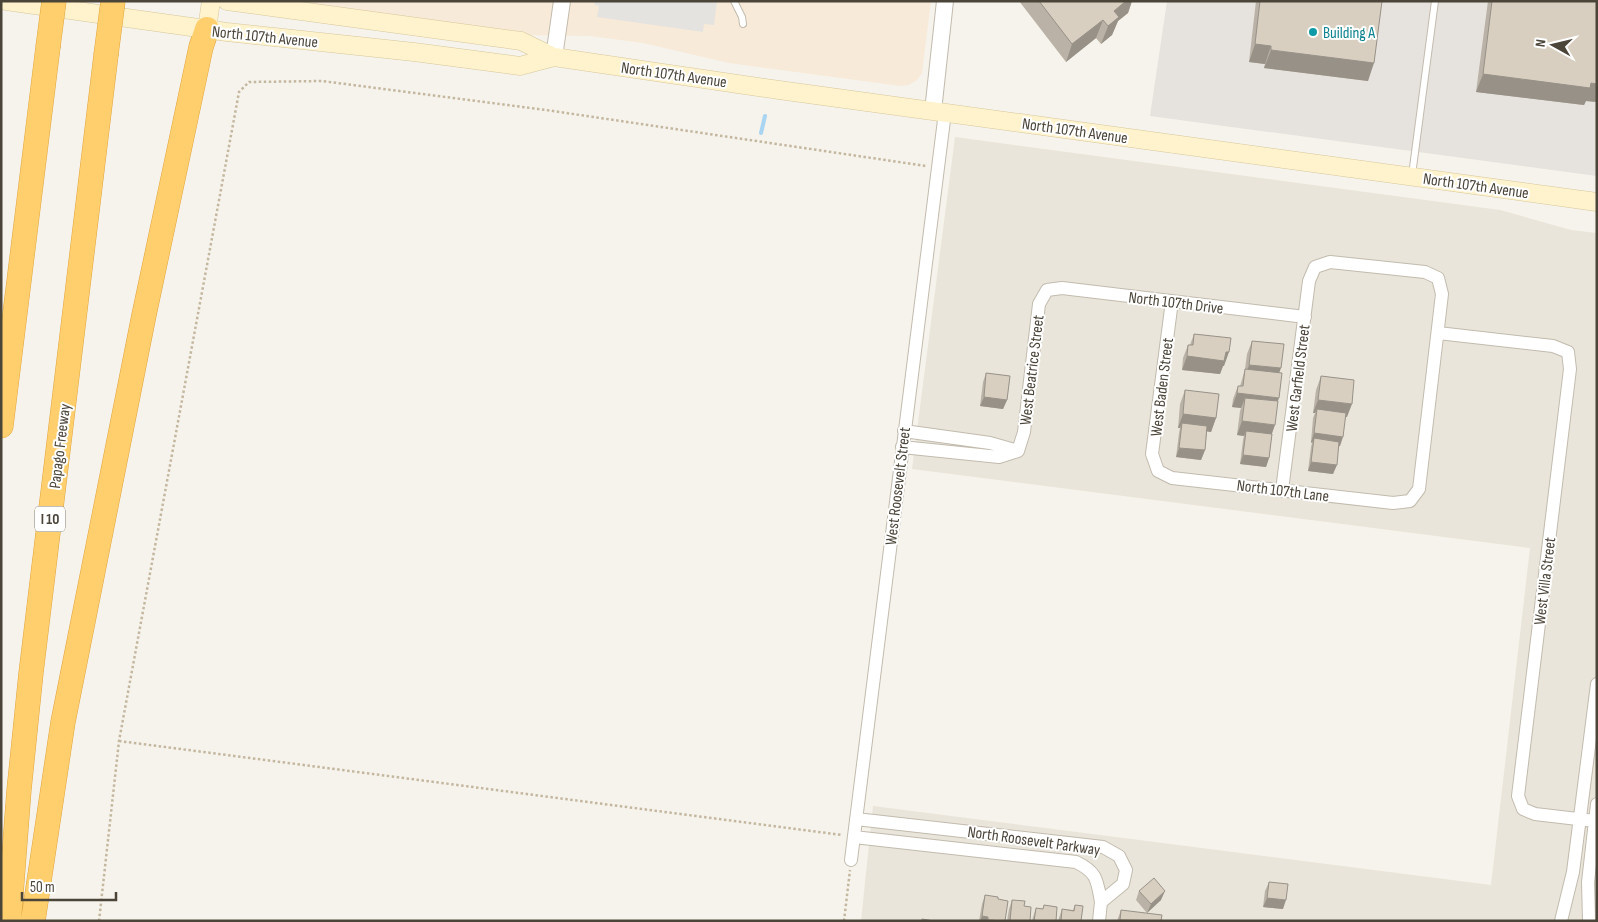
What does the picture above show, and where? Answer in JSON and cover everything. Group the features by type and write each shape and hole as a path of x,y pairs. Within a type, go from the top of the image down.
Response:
{"highway":[{"path":"1,426 54,1"},
{"name":"Papago Freeway","path":"9,921 18,790 31,673 113,1"},
{"path":"33,921 63,722 146,306 200,47 207,29"}],"main road":[{"name":"North 107th Avenue","path":"6,1 207,29 520,66 554,57"},
{"path":"207,29 211,1"},
{"name":"North 107th Avenue","path":"227,1 521,41 554,57 1597,202"}],"street":[{"path":"554,57 562,1"},
{"name":"West Roosevelt Street","path":"851,860 938,168 945,1"},
{"name":"West Garfield Street","path":"1282,490 1309,280 1315,267 1330,262 1425,272 1438,278 1442,294 1438,333"},
{"name":"North 107th Drive","path":"1047,290 1062,288 1304,317"},
{"name":"West Beatrice Street","path":"1018,451 1024,432 1039,304 1047,290"},
{"name":"West Baden Street","path":"1158,471 1152,454 1172,301"},
{"name":"West Villa Street","path":"1438,333 1553,346 1568,352 1570,369 1518,796 1523,809 1535,814 1580,819"},
{"name":"North 107th Lane","path":"1158,471 1172,478 1393,503 1410,501 1419,489 1438,333"},
{"path":"904,431 1000,444 1018,451"},
{"path":"980,456 982,441"},
{"path":"902,447 999,457 1018,451"},
{"path":"1561,921 1573,872 1597,684"},
{"path":"1589,921 1588,882 1597,804"},
{"name":"North Roosevelt Parkway","path":"854,837 1076,862 1088,868 1097,878 1101,902 1123,884 1126,870 1119,856 1103,847 856,819"},
{"path":"1580,819 1595,821"},
{"path":"1033,857 1036,839"},
{"path":"1099,921 1101,902"}],"lane":[{"path":"734,1 742,17 743,24"},
{"path":"1412,176 1434,1"}],"path":[{"path":"99,921 118,741 238,92 249,82 322,81 555,111 938,168"},
{"path":"118,741 854,837"},
{"path":"844,921 851,860"}],"shaded area":[{"path":"290,1 931,1 922,73 917,80 909,85 901,86 729,63 643,43 590,36 524,35"},
{"path":"593,1 717,1 714,25 704,24 703,32 597,17 599,6 595,5"},
{"path":"1167,1 1597,1 1597,176 1150,116"},
{"path":"955,137 1500,210 1571,230 1597,233 1597,921 861,921 873,806 1491,885 1530,548 912,469"}],"building":[{"path":"1039,1 1126,1 1114,11 1119,17 1108,26 1103,20 1072,44"},
{"name":"Building A","path":"1260,1 1382,1 1374,63 1271,50 1271,46 1255,44"},
{"path":"1492,1 1597,1 1597,84 1591,83 1590,88 1483,74"},
{"path":"1194,334 1231,338 1229,352 1226,352 1224,361 1187,356 1188,345 1193,345"},
{"path":"1252,341 1284,344 1281,368 1249,365"},
{"path":"1245,369 1282,373 1279,398 1237,393 1238,386 1243,386"},
{"path":"986,373 1010,376 1007,400 984,397"},
{"path":"1321,376 1354,380 1352,404 1318,400"},
{"path":"1185,390 1219,394 1216,418 1183,414"},
{"path":"1245,398 1278,401 1275,425 1242,421"},
{"path":"1317,409 1346,413 1343,437 1314,433"},
{"path":"1182,423 1207,426 1205,450 1179,448"},
{"path":"1246,431 1272,434 1269,458 1243,455"},
{"path":"1314,438 1339,442 1337,465 1311,462"},
{"path":"1154,878 1165,891 1151,904 1139,891"},
{"path":"1269,882 1288,884 1286,900 1267,898"},
{"path":"985,895 1008,901 1005,921 988,920 988,917 982,916"},
{"path":"1012,900 1025,901 1024,906 1031,907 1030,921 1010,921"},
{"path":"1044,905 1057,907 1056,921 1034,921 1036,908 1043,909"},
{"path":"1075,905 1083,906 1081,921 1061,921 1062,909 1074,911"},
{"path":"1121,910 1162,915 1161,921 1120,920"}],"waterway":[{"path":"761,133 765,116"}],"place":[{"name":"Building A","path":"1313,32"}]}
